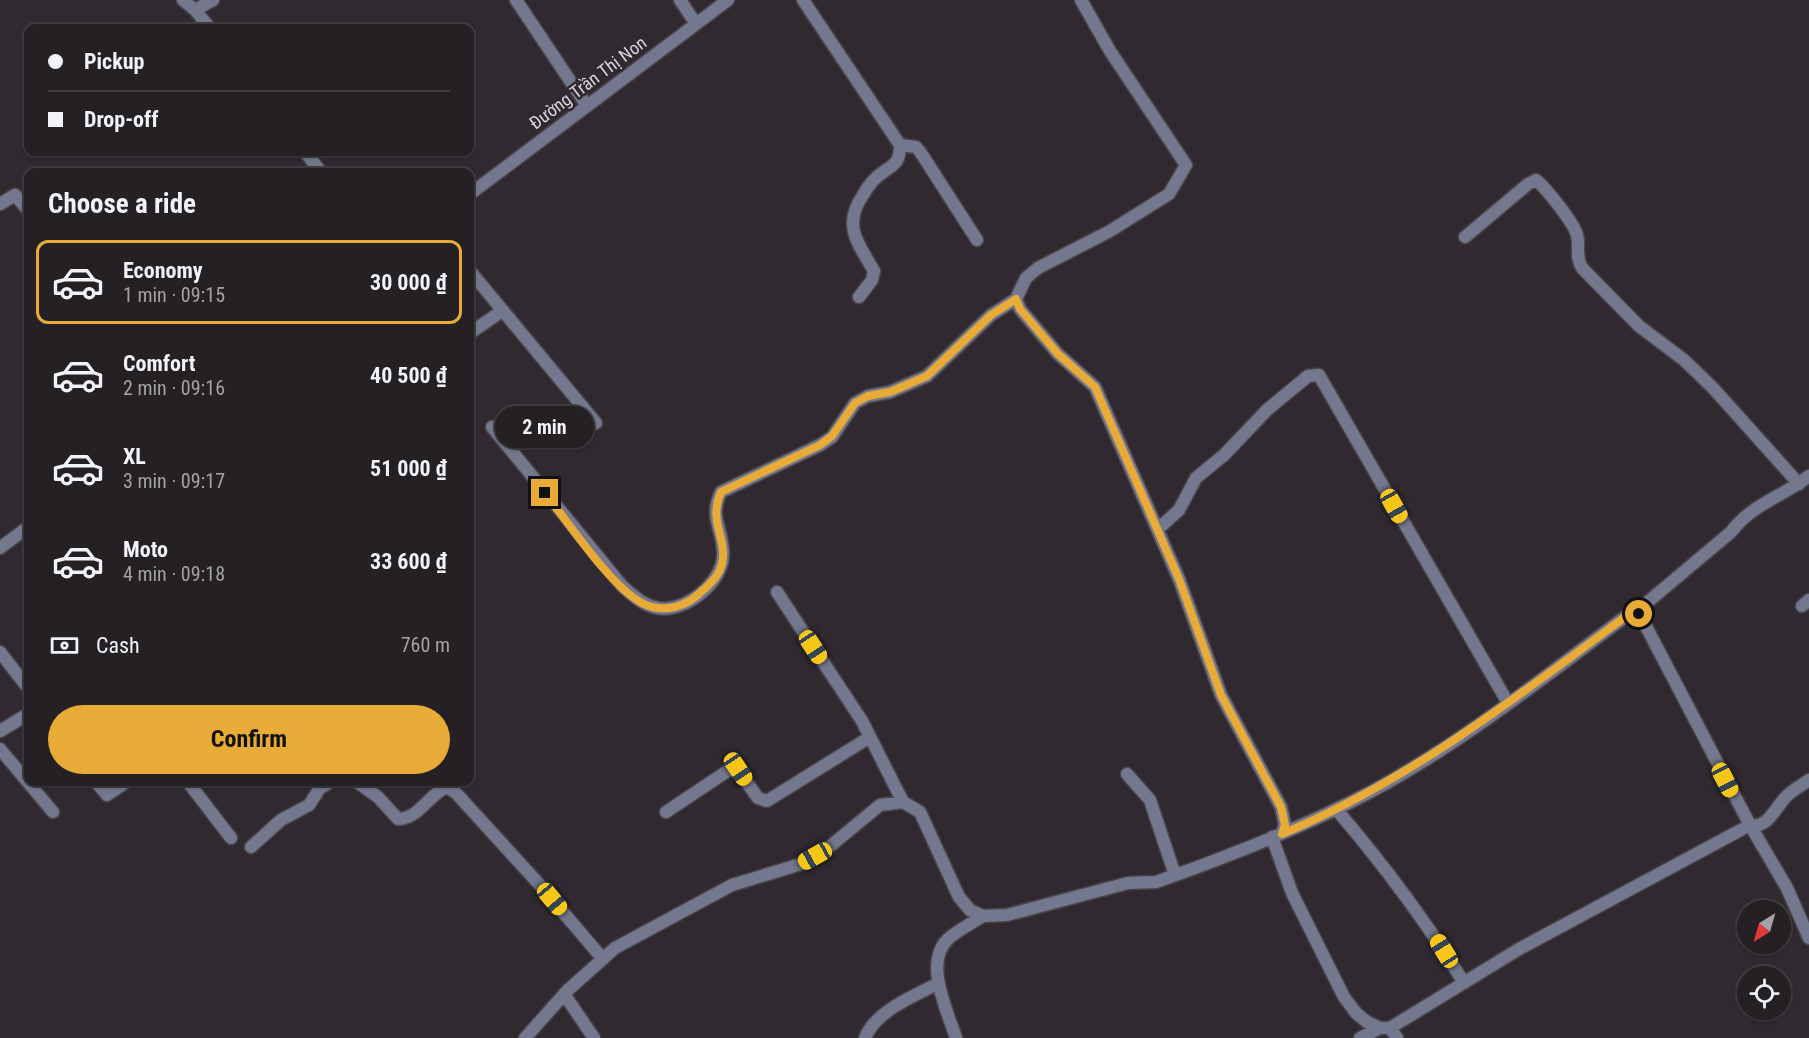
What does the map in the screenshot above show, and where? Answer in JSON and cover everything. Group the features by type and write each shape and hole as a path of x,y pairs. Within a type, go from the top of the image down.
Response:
{"street":[{"path":"183,0 207,24"},
{"path":"195,10 213,0"},
{"path":"516,0 587,106"},
{"path":"680,0 696,24"},
{"name":"Đường Trần Thị Non","path":"474,191 728,0"},
{"path":"803,0 900,145 900,156 896,165 872,182 851,221 856,242 874,271 872,280 859,297"},
{"path":"492,427 623,587 642,603 659,609 673,608 688,602 703,591 719,573 724,555 714,514 721,492 820,445 832,436 855,403 868,396 890,392 927,376 991,315 1016,299 1026,278 1038,268 1110,231 1169,194 1186,165 1110,51 1081,0"},
{"path":"900,145 916,147 921,153 977,240"},
{"path":"308,156 318,168"},
{"path":"1465,237 1528,184 1536,180 1544,186 1577,234 1576,259 1582,268 1639,326 1684,360 1713,388 1799,484"},
{"path":"0,204 15,195 24,205"},
{"path":"474,276 596,423"},
{"path":"1016,299 1020,309 1058,354 1095,387 1158,529 1196,622 1221,695 1281,807 1285,825 1277,835"},
{"path":"474,330 502,311"},
{"path":"1158,529 1179,510 1196,478 1224,455 1268,409 1308,376 1319,375 1508,703"},
{"path":"777,592 870,737 903,802 920,812 959,897 970,910 983,916 1007,915 1110,887 1156,882 1277,835 1376,789 1508,703 1636,611 1731,532 1743,515 1799,484 1809,476"},
{"path":"0,548 24,530"},
{"path":"1636,611 1750,825 1787,888 1809,938"},
{"path":"0,652 24,683"},
{"path":"0,731 24,716"},
{"path":"666,812 735,766 758,798 767,801 870,737"},
{"path":"0,748 24,777"},
{"path":"1127,774 1150,800 1175,875"},
{"path":"1360,1038 1389,1031 1519,948 1750,825 1757,826 1765,822 1788,795 1809,780"},
{"path":"31,786 53,812"},
{"path":"99,786 107,795 120,786"},
{"path":"191,786 231,838"},
{"path":"251,847 281,820 309,805 323,786"},
{"path":"363,786 378,797 398,819 405,819 416,812 442,786"},
{"path":"446,786 455,792 539,884 603,959"},
{"path":"525,1038 564,994 615,948 732,885 801,864 828,848 880,805 903,802"},
{"path":"1336,809 1403,892 1434,934 1464,982"},
{"path":"1277,835 1292,893 1344,997 1356,1013 1389,1031"},
{"path":"956,1038 939,983 939,954 946,940 983,916"},
{"path":"865,1038 872,1027 885,1015 939,983"},
{"path":"564,994 594,1038"}],"route":[{"path":"545,493 604,566 642,603 659,609 673,608 688,602 703,591 719,573 724,555 714,514 721,492 820,445 832,436 855,403 868,396 890,392 927,376 991,315 1016,299 1020,309 1058,354 1095,387 1179,579 1221,695 1281,807 1285,825 1282,834 1376,789 1508,703 1633,611 1639,614"}]}
